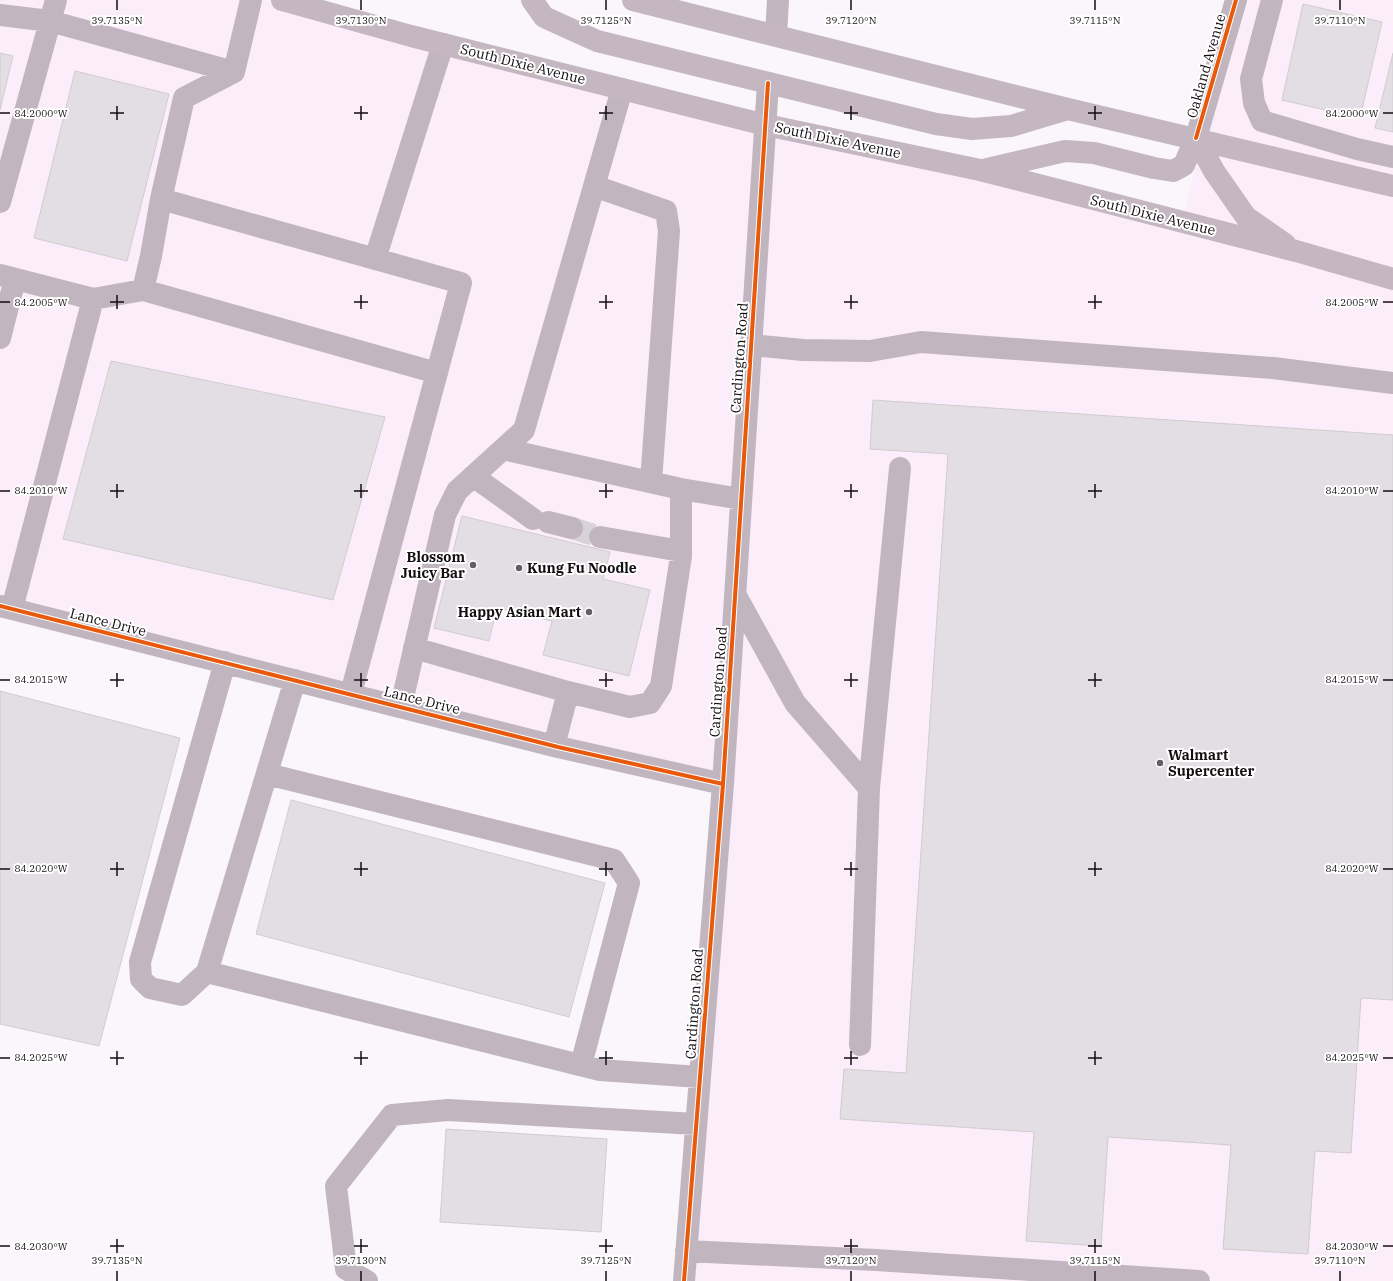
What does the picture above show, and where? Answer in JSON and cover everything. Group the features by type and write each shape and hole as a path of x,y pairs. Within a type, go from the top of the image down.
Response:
{"main road":[{"name":"South Dixie Avenue","path":"282,0 443,44 766,125 980,170 1296,252 1393,279"},
{"path":"532,0 544,17 597,41 936,124 972,129 1010,126 1068,109"},
{"path":"633,0 1068,109 1196,138 1393,186"},
{"path":"980,170 1065,151 1094,153 1154,168 1173,171 1184,165 1196,138"},
{"path":"1196,138 1214,171 1246,217 1296,252"}],"street":[{"path":"0,202 56,0"},
{"path":"143,290 151,256 161,199 184,98 234,72 252,0"},
{"path":"776,35 778,0"},
{"name":"Oakland Avenue","path":"1196,138 1236,0"},
{"path":"1272,0 1251,79 1254,103 1262,121 1357,149 1393,157"},
{"path":"0,15 50,21 234,72"},
{"path":"375,259 443,44"},
{"name":"Cardington Road","path":"684,1281 723,784 740,498 768,83"},
{"path":"401,706 445,515 457,491 524,430 622,89"},
{"path":"594,186 666,211 669,232 650,482"},
{"path":"161,199 461,283 351,694"},
{"path":"0,338 7,277 93,300 143,290 437,374"},
{"path":"6,607 93,300"},
{"path":"751,345 803,350 870,351 921,342 1273,368 1393,383"},
{"path":"503,449 681,489 740,498"},
{"path":"860,1045 869,788 900,468"},
{"path":"474,476 540,520 572,528"},
{"path":"414,648 568,692 630,707 650,702 661,686 681,551 681,489"},
{"path":"600,537 681,551"},
{"path":"735,594 795,703 869,788"},
{"name":"Lance Drive","path":"6,607 554,746 723,784"},
{"path":"225,662 140,962 141,979 150,988 182,994 207,972 295,680"},
{"path":"554,746 568,692"},
{"path":"267,774 614,860 628,883 581,1065"},
{"path":"207,972 600,1070 700,1077"},
{"path":"366,1281 346,1269 336,1186 392,1115 448,1110 696,1124"},
{"path":"686,1251 876,1260 1199,1281"}],"shaded area":[{"path":"0,0 296,0 1182,223 1235,0 1393,0 1393,1281 684,1281 723,784 0,599"}],"building":[{"path":"1303,4 1382,22 1360,118 1282,100"},
{"path":"0,53 13,56 0,110"},
{"path":"1393,53 1393,132 1375,128"},
{"path":"75,71 169,94 127,261 34,238"},
{"path":"111,361 385,417 333,600 63,539"},
{"name":"Walmart Supercenter","path":"873,400 1393,435 1393,1000 1361,998 1351,1153 1315,1151 1308,1254 1223,1249 1231,1145 1108,1137 1101,1246 1026,1241 1034,1132 840,1119 844,1069 906,1073 948,454 870,449"},
{"path":"462,516 610,552 603,579 650,590 629,676 543,655 552,621 497,608 489,641 434,628"},
{"path":"0,691 180,738 99,1046 0,1024"},
{"path":"291,800 605,883 569,1017 256,934"},
{"path":"446,1129 607,1139 601,1232 440,1222"}],"tunnel":[{"path":"572,528 600,537"}],"cycle path":[{"path":"1196,138 1236,0"},
{"path":"684,1281 723,784 768,83"},
{"path":"0,606 558,747 723,784"}],"place":[{"name":"Blossom Juicy Bar","path":"473,565"},
{"name":"Kung Fu Noodle","path":"519,568"},
{"name":"Happy Asian Mart","path":"589,612"},
{"name":"Walmart Supercenter","path":"1160,763"}]}
